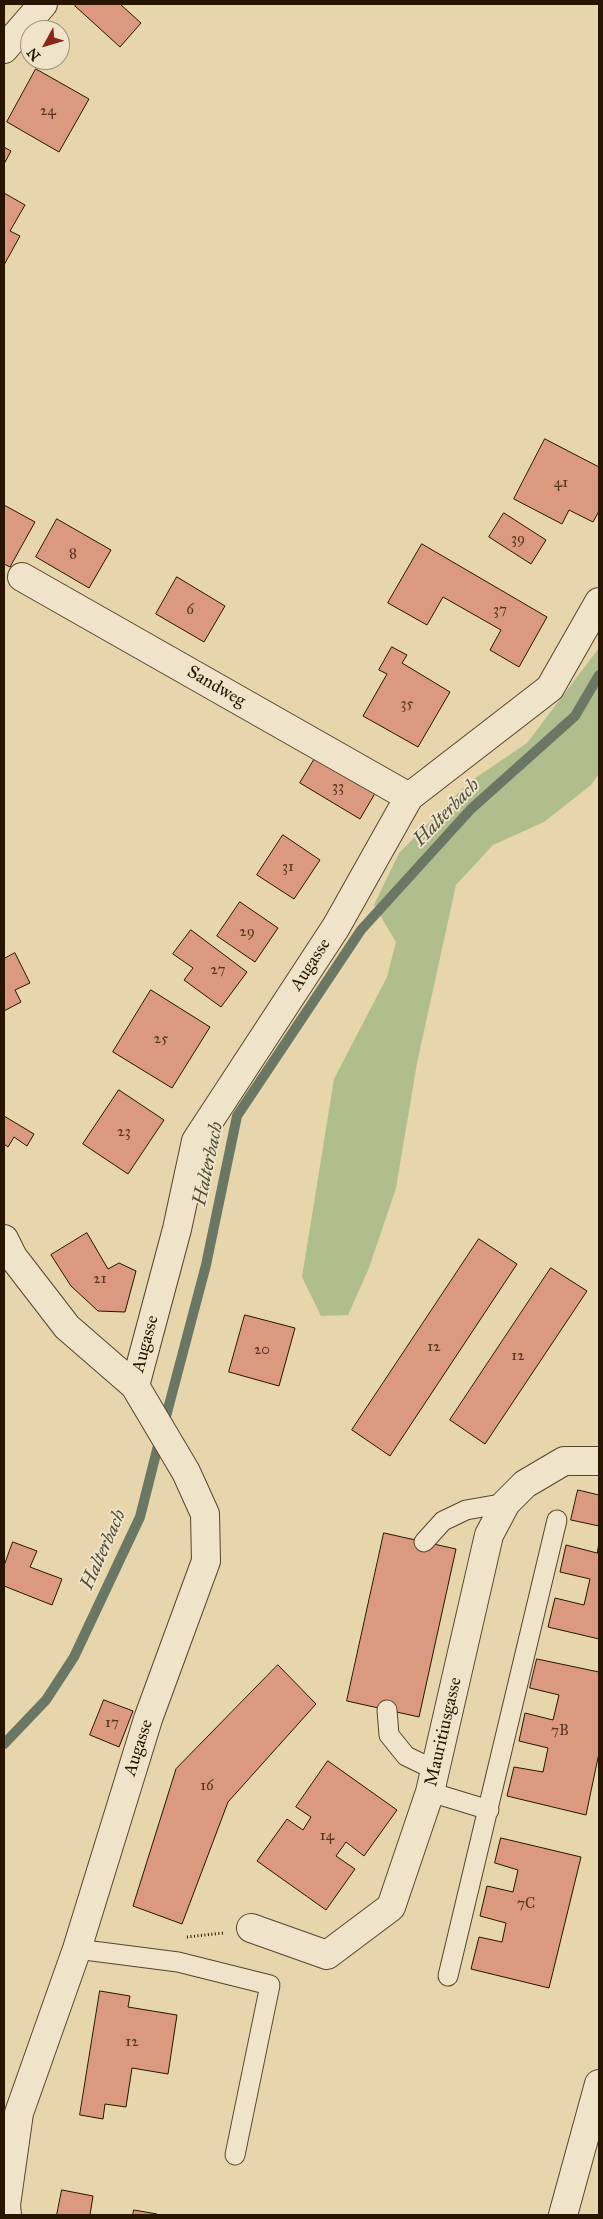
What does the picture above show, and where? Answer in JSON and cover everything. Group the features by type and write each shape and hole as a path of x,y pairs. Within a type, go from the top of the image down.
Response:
{"street":[{"path":"4,49 43,4"},
{"name":"Sandweg","path":"22,577 409,797"},
{"name":"Augasse","path":"7,2215 6,2205 19,2113 77,1949 148,1719 206,1561 205,1514 186,1472 140,1395 196,1141 336,927 409,797 550,688 599,602"},
{"path":"4,1239 13,1257 66,1327 140,1395"},
{"name":"Mauritiusgasse","path":"250,1928 327,1955 391,1907 433,1781 489,1535 506,1503 525,1484 564,1461 599,1461"},
{"path":"563,2215 599,2084"}],"lane":[{"path":"424,1542 443,1521 466,1510 506,1503"},
{"path":"448,1976 489,1810 556,1520"},
{"path":"387,1710 389,1735 406,1756 433,1781 489,1810"},
{"path":"77,1949 178,1962 270,1985 235,2155"}],"path":[{"path":"178,1962 182,1937 250,1928"}],"green space":[{"path":"599,648 599,774 591,785 544,822 493,845 456,885 417,1063 396,1188 369,1268 348,1315 321,1316 302,1277 334,1079 387,977 396,942 374,905 399,853 468,783 527,743"}],"building":[{"path":"77,4 120,4 141,23 120,47 75,6"},
{"path":"35,70 89,99 59,152 7,122"},
{"path":"4,147 11,151 4,164"},
{"path":"4,193 25,205 10,231 20,236 4,265"},
{"path":"545,439 599,467 599,511 593,522 569,510 562,524 514,499"},
{"path":"4,505 35,522 10,567 4,564"},
{"path":"504,513 546,540 531,564 489,537"},
{"path":"57,519 111,550 89,588 36,557"},
{"path":"422,544 547,617 519,667 490,650 501,630 443,597 427,625 388,603"},
{"path":"177,577 225,606 204,642 156,614"},
{"path":"392,647 407,655 402,663 450,692 418,747 363,716 387,674 379,670"},
{"path":"317,755 377,790 360,819 300,783"},
{"path":"283,835 320,860 294,899 257,875"},
{"path":"240,902 278,928 255,962 217,936"},
{"path":"191,930 247,972 221,1007 184,980 193,968 173,954"},
{"path":"15,953 30,983 15,990 21,1002 4,1011 4,959"},
{"path":"151,990 210,1027 172,1088 113,1052"},
{"path":"119,1090 164,1120 128,1174 83,1144"},
{"path":"4,1116 34,1134 27,1146 14,1137 8,1147 4,1144"},
{"path":"87,1233 108,1269 119,1263 136,1271 125,1312 98,1311 71,1286 51,1255"},
{"path":"479,1239 517,1264 390,1456 352,1430"},
{"path":"551,1268 587,1291 485,1444 450,1420"},
{"path":"245,1315 295,1328 279,1386 229,1372"},
{"path":"578,1490 599,1495 599,1526 571,1520"},
{"path":"384,1533 456,1549 419,1717 347,1701"},
{"path":"13,1542 37,1551 30,1567 62,1579 52,1605 4,1586 4,1566"},
{"path":"599,1542 599,1639 548,1627 555,1598 584,1605 590,1579 560,1572 566,1545 597,1553"},
{"path":"537,1659 599,1672 599,1753 586,1815 507,1796 514,1767 543,1772 548,1748 519,1741 525,1713 553,1720 559,1695 530,1688"},
{"path":"278,1665 316,1704 228,1802 182,1924 133,1906 176,1769"},
{"path":"104,1700 133,1711 119,1747 90,1735"},
{"path":"328,1761 397,1810 364,1856 346,1842 336,1856 355,1869 326,1910 257,1861 287,1819 303,1830 311,1817 296,1807"},
{"path":"501,1838 581,1857 549,1988 471,1969 479,1937 502,1942 506,1923 480,1916 487,1886 513,1892 518,1870 495,1863"},
{"path":"100,1991 130,1996 128,2007 177,2015 168,2074 132,2068 126,2107 105,2104 103,2119 80,2115"},
{"path":"62,2190 93,2196 90,2215 57,2215"},
{"path":"134,2210 157,2214 133,2215"}],"waterway":[{"name":"Halterbach","path":"164,1424 206,1265 237,1116 361,930 471,809 575,716 599,675"},
{"name":"Halterbach","path":"4,1744 46,1700 74,1657 140,1517 160,1438"}]}
